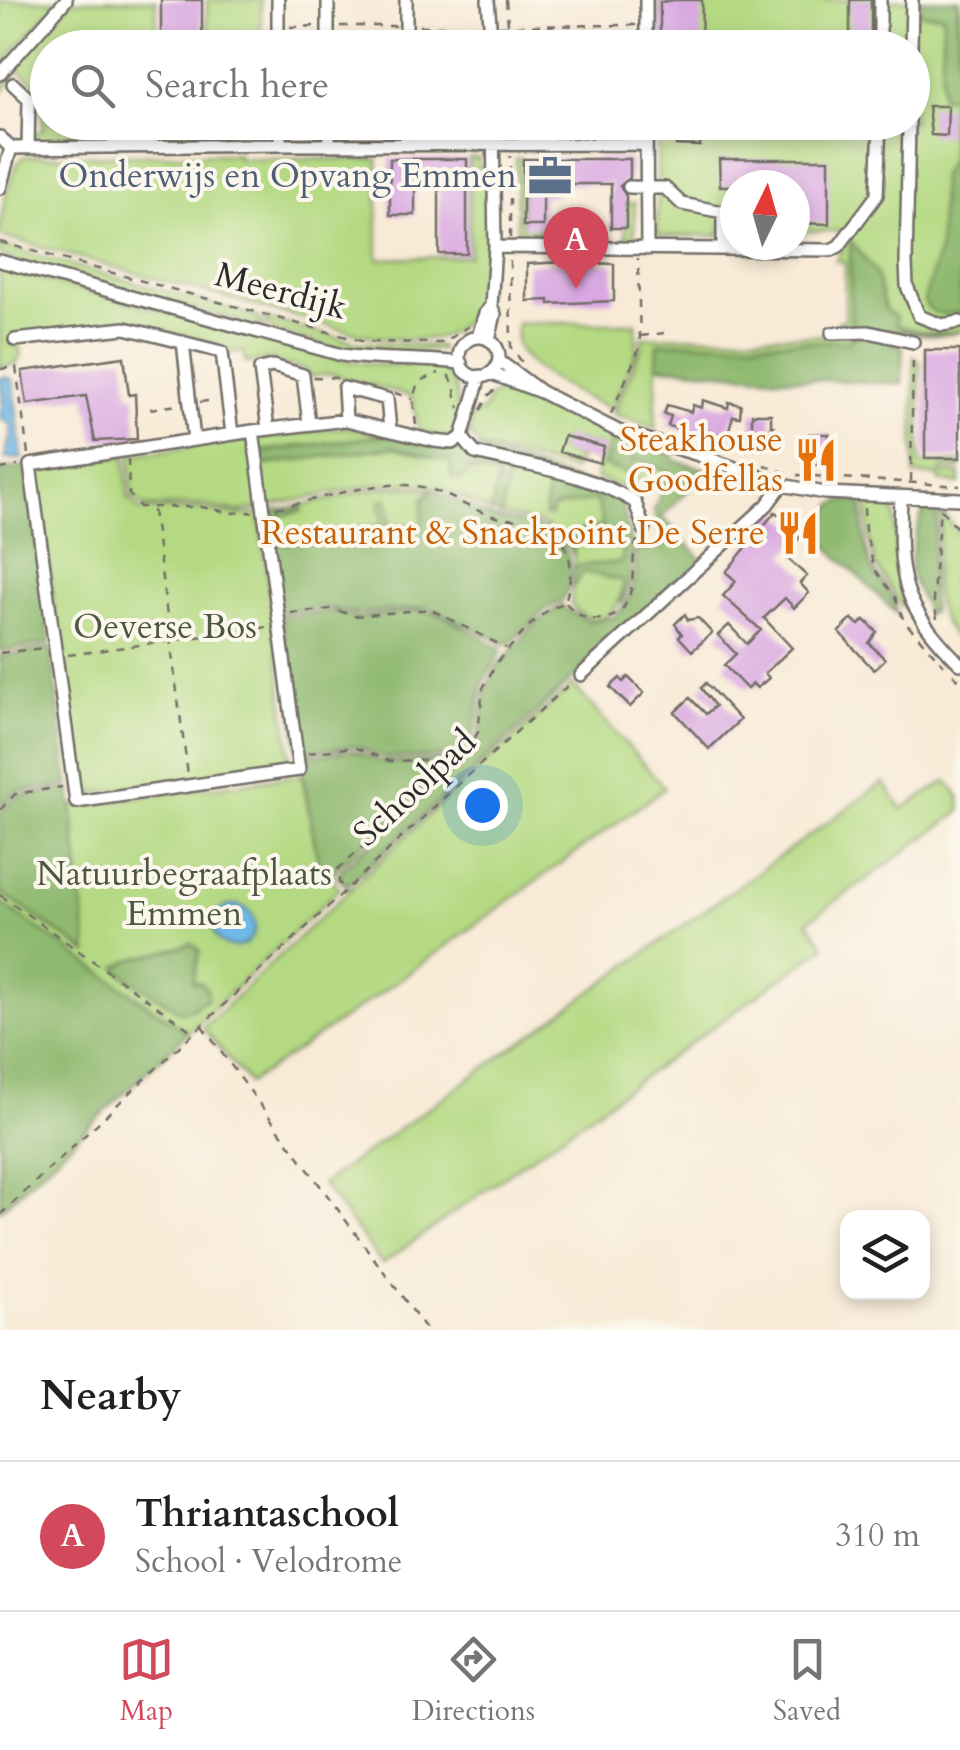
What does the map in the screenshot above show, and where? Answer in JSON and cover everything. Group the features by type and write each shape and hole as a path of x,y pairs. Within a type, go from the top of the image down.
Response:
{"street":[{"path":"39,30 66,0"},
{"path":"278,0 278,30"},
{"path":"328,0 328,30"},
{"path":"406,0 406,30"},
{"path":"488,0 491,30"},
{"path":"646,0 646,30"},
{"path":"880,0 880,30"},
{"path":"911,30 912,0"},
{"path":"0,74 30,40"},
{"path":"13,84 29,99 28,148"},
{"path":"0,137 12,148 646,144"},
{"path":"280,140 280,146"},
{"path":"328,140 328,146"},
{"path":"406,140 406,145"},
{"path":"483,334 485,313 491,306 495,247 494,140"},
{"path":"643,249 646,140"},
{"path":"810,250 839,246 878,194 880,140"},
{"path":"909,140 907,286 918,316 942,325 960,322"},
{"path":"0,188 12,148"},
{"path":"629,188 664,188 682,204 720,212"},
{"path":"495,247 720,249"},
{"name":"Meerdijk","path":"0,262 342,355 370,359 460,356"},
{"path":"15,340 125,328 222,352 232,434"},
{"path":"832,333 869,332 913,342"},
{"path":"481,375 460,356 468,341 483,334"},
{"path":"483,334 496,346 498,361"},
{"path":"183,342 194,440"},
{"path":"498,361 541,392 618,431 782,485 825,493 940,503 960,499"},
{"path":"253,431 298,770 76,802 30,465 253,431 346,420 452,443 462,437 470,400 481,375 498,361"},
{"path":"268,429 260,369 273,366 303,375 309,424"},
{"path":"481,375 514,370"},
{"path":"346,420 344,388 351,388 388,399 390,430"},
{"path":"462,437 475,452 594,481 615,490 636,502 644,529"},
{"path":"581,675 766,505 782,485"},
{"path":"902,498 900,564 908,595 922,622 960,664"}],"path":[{"path":"506,0 509,30"},
{"path":"278,26 646,25"},
{"path":"418,437 413,398 418,382 444,357 456,384 456,400 466,417 484,408 489,395 514,370 510,326 510,140"},
{"name":"Meerdijk","path":"0,242 346,338 444,357 471,324 483,334"},
{"path":"610,416 640,347 643,249"},
{"path":"640,336 664,333"},
{"path":"911,482 913,342"},
{"path":"0,369 16,367 30,465 0,468"},
{"path":"304,378 330,375 347,380"},
{"path":"380,389 413,398"},
{"path":"128,450 131,499 140,507 202,507 232,514 386,485 441,490 494,516 532,522 566,544 572,559 572,581 565,602 548,610 507,649 484,688 474,742 338,868 336,876 346,890"},
{"path":"759,464 826,479 960,486"},
{"path":"938,623 933,596 942,484"},
{"path":"940,503 960,532"},
{"path":"152,509 190,786"},
{"path":"565,602 576,614 591,619 605,619 616,613 634,582 633,550 644,529"},
{"path":"0,653 171,641 332,609 355,616 430,609 507,649"},
{"name":"Schoolpad","path":"0,1215 581,675"},
{"path":"296,755 354,748 388,761 458,759"},
{"path":"0,810 15,794 74,785"},
{"path":"0,895 194,1033"},
{"path":"202,1026 427,1330"}],"green space":[{"path":"0,0 59,0 30,30 0,66"},
{"path":"72,0 156,0 157,30 45,30"},
{"path":"207,0 261,0 261,30 207,30"},
{"path":"659,0 960,0 960,331 926,332 874,318 850,264 851,327 838,326 837,322 845,320 845,263 836,261 844,245 838,231 810,231 810,170 720,170 719,236 660,236 658,140 930,140 930,30 658,30"},
{"path":"920,0 957,0 960,97 941,97 943,15 920,14"},
{"path":"30,47 30,80 19,70 0,95 0,80"},
{"path":"951,104 960,105 960,312 944,314 930,310 924,301 939,250 941,175 950,161"},
{"path":"34,140 238,140 238,141"},
{"path":"238,154 238,159 378,159 378,259 469,256 469,158 479,158 479,167 487,167 487,271 480,319 467,318 449,334 430,339 359,334 0,236 10,181 25,156"},
{"path":"516,158 522,158 522,229 543,229 544,240 626,241 626,203 635,203 634,242 517,244"},
{"path":"850,240 876,273 885,309 896,317 896,325 919,333 960,332 937,336 851,327"},
{"path":"0,245 256,316 266,328 4,257 0,255"},
{"path":"0,268 344,360 382,365 443,364 454,384 461,414 457,430 448,437 419,432 412,397 331,374 308,377 307,370 271,360 246,363 244,352 227,352 226,347 130,321 11,336 11,344 19,346 21,357 17,358 18,364 0,367"},
{"path":"264,318 359,343 441,349 394,354 340,349 273,331"},
{"path":"517,323 636,323 637,349 611,409 560,384 534,366 518,347"},
{"path":"858,335 848,341 658,343 655,428 613,414 642,346 642,337"},
{"path":"858,335 878,336 903,347 902,384 657,366 658,343 848,341"},
{"path":"914,356 920,363 920,464 960,463 960,469 943,469 941,473 960,474 960,484 940,481 939,476 914,475"},
{"path":"508,383 614,435 604,466 634,458 669,472 662,489 629,475 623,489 595,478 604,447 564,437 560,452 580,458 573,470 482,448 470,435 471,418 484,410 489,398"},
{"path":"345,427 386,435 261,451 263,465 394,447 451,462 451,476 461,480 468,469 498,476 491,512 443,489 414,483 373,485 239,512 201,505 146,507 132,498 130,455"},
{"path":"386,435 441,448 460,443 574,480 621,500 632,566 621,604 623,581 584,572 572,588 575,566 623,562 620,534 578,537 573,554 560,536 603,526 596,500 553,508 551,516 545,516 547,485 508,478 501,515 491,512 498,476 469,469 462,480 451,477 451,462 394,447 262,465 261,452"},
{"path":"613,438 674,455 673,460 709,470 662,516 702,560 346,886 339,878 341,870 466,755 479,736 485,692 496,668 536,623 561,606 588,621 613,618 633,588 635,552 663,546 654,510 669,472 635,459 629,475 604,465"},
{"name":"Oeverse Bos","path":"125,455 128,499 140,510 259,513 292,768 79,795 36,470"},
{"path":"27,466 50,644 0,651 0,470"},
{"path":"507,478 547,485 545,515 553,508 596,499 604,526 560,536 540,523 501,515"},
{"path":"373,489 432,490 423,499 423,525 390,524 381,499 383,525 283,544 278,516 301,511 301,506"},
{"path":"432,490 482,513 535,526 556,538 570,567 562,601 546,609 505,644 428,607 358,614 328,607 280,613 267,512 301,506 302,511 278,516 283,544 382,525 380,500 388,499 391,524 422,525 423,499"},
{"path":"843,500 862,501 868,557 893,600 896,613 822,541 824,533 819,529 832,506"},
{"path":"866,501 887,503 895,513 897,568 905,601 902,607 876,565"},
{"path":"924,510 938,511 932,611 927,614 910,569"},
{"path":"942,512 960,536 960,557 951,583 960,611 960,644 947,629 936,597"},
{"path":"620,534 623,563 575,566 573,554 578,537"},
{"path":"584,571 624,581 613,611 599,619 581,614 571,605 572,588"},
{"path":"422,610 443,616 501,649 484,682 474,733 465,749 457,757 385,758 354,746 299,753 281,617 333,611 358,618"},
{"path":"51,648 69,784 15,792 0,807 0,656"},
{"path":"573,685 665,788 249,1083 203,1028 453,792"},
{"path":"352,750 383,762 448,764 335,870 319,868 300,757"},
{"name":"Natuurbegraafplaats Emmen","path":"302,775 319,868 335,870 334,882 339,889 188,1033 0,902 0,892 87,953 72,806"},
{"path":"947,781 960,797 960,812 808,921 825,947 382,1264 322,1184 884,782 902,809"},
{"path":"70,788 88,953 0,892 0,813 17,796"},
{"path":"0,902 188,1033 0,1210"},
{"path":"191,943 200,950 193,982 200,982 207,989 208,998 191,1009 179,1011 117,967 135,959"}],"water":[{"path":"0,378 13,380 22,459 5,458 11,434 10,424 0,418"},
{"path":"234,905 249,911 255,926 249,941 234,947 219,941 213,926 219,911"}],"building":[{"path":"161,0 202,0 202,30 161,30"},
{"path":"702,0 701,30 660,30 660,2"},
{"path":"850,0 871,0 871,30 850,30"},
{"path":"930,106 948,106 947,136 931,135"},
{"path":"676,140 700,140 700,146 676,145"},
{"path":"390,159 467,159 467,254 439,254 439,175 415,175 415,215 390,215"},
{"path":"523,159 630,159 630,178 620,186 626,196 626,228 611,228 611,184 555,184 556,196 543,196 543,226 523,226"},
{"path":"719,159 829,159 829,224 810,223 810,170 720,170 720,186"},
{"path":"527,264 614,264 614,301 527,301"},
{"path":"925,350 960,350 960,458 925,458"},
{"path":"124,357 129,395 135,394 137,439 95,441 86,396 27,404 22,371"},
{"path":"703,400 728,408 729,402 741,405 740,417 733,416 727,436 701,429 700,435 668,426 671,416 664,414 667,405 691,412 693,405 702,408"},
{"path":"752,414 771,414 771,446 756,446"},
{"path":"809,434 829,434 825,465 810,464"},
{"path":"564,436 604,447 600,463 559,452"},
{"path":"775,512 804,532 785,556 807,576 800,583 809,593 794,608 785,598 764,618 792,648 765,673 769,678 757,688 753,684 747,689 724,665 736,654 718,635 729,625 747,644 761,630 723,596 736,581 726,572"},
{"path":"685,614 688,620 698,618 712,633 692,651 679,637 682,634 675,624"},
{"path":"852,619 859,625 865,620 877,632 869,643 885,659 874,670 839,632"},
{"path":"628,677 644,693 630,707 610,687 620,678 623,682"},
{"path":"706,683 740,720 709,749 675,712 690,698 706,714 715,706 701,688"}],"place":[{"name":"Onderwijs en Opvang Emmen","path":"550,176"},
{"name":"Thriantaschool","path":"576,289"},
{"name":"Steakhouse Goodfellas","path":"816,460"},
{"name":"Restaurant & Snackpoint De Serre","path":"798,533"}]}
